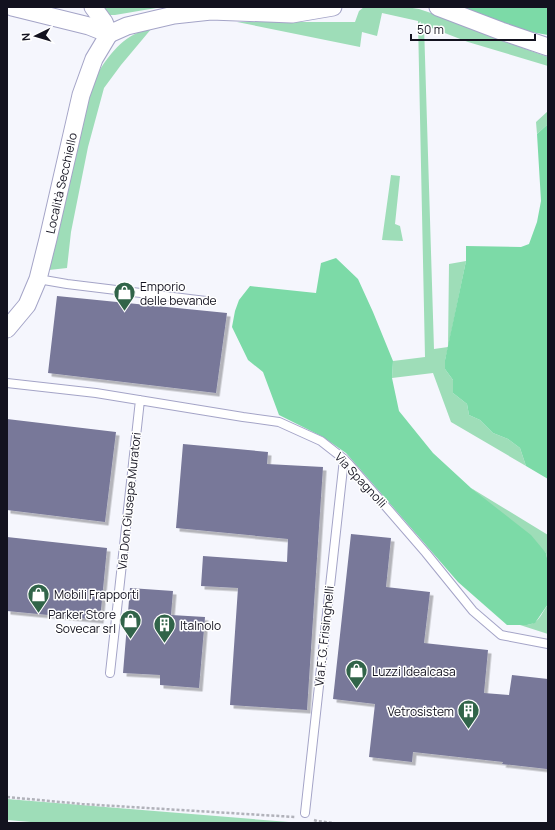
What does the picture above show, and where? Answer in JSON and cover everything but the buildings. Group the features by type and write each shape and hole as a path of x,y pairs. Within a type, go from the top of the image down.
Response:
{"street":[{"path":"12,7 89,26 109,34 127,26 174,15 211,11 292,14 333,7"},
{"path":"94,7 104,22 109,34"},
{"path":"438,7 548,47"},
{"name":"Località Secchiello","path":"7,329 27,305 38,279 81,95 94,59 109,34"}],"lane":[{"path":"38,279 206,301"},
{"name":"Via Spagnolli","path":"7,383 140,400 279,422 321,441 344,459 426,553 473,611 501,634 548,644"},
{"name":"Via Don Giusepe Muratori","path":"110,673 140,400"},
{"name":"Via F. G. Frisinghelli","path":"305,813 344,459"}],"path":[{"path":"7,797 82,804 285,817 296,817 305,813 317,821 334,823"}],"green space":[{"path":"104,7 162,7 110,15"},
{"path":"364,7 406,7 419,9 548,57 548,66 468,42 424,25 434,349 448,347 449,264 466,261 448,348 445,360 445,369 453,380 453,393 467,404 469,415 480,420 493,433 508,439 520,448 526,466 451,422 433,373 392,378 393,361 425,357 418,21 382,13 377,36 362,32 360,47 237,22 355,22 359,11"},
{"path":"464,7 548,7 548,35 531,32 488,18"},
{"path":"152,28 104,88 88,147 71,232 67,268 49,270 93,82 101,68 117,47 137,33"},
{"path":"548,111 548,124 537,134 536,122"},
{"path":"548,124 548,479 526,466 520,448 508,439 493,433 480,420 469,415 467,404 453,393 453,380 445,369 445,360 466,261 466,246 521,247 529,244 537,222 541,201 537,134"},
{"path":"391,175 400,176 395,224 400,226 403,241 382,240"},
{"path":"336,258 358,279 373,312 393,361 392,378 399,411 433,453 471,488 531,535 546,553 548,563 548,604 535,623 527,625 507,625 458,582 346,453 323,437 279,415 263,372 248,360 232,327 239,300 250,286 316,293 321,263"},
{"path":"471,488 548,535 548,563 546,553"},
{"path":"548,604 548,634 520,625 531,624 537,620"},
{"path":"7,799 294,823 43,823 7,820"}],"place":[{"name":"Emporio delle bevande","path":"124,312"},
{"name":"Mobili Frapporti","path":"39,614"},
{"name":"Parker Store Sovecar srl","path":"131,640"},
{"name":"Italnolo","path":"164,644"},
{"name":"Luzzi Idealcasa","path":"357,690"},
{"name":"Vetrosistem","path":"469,730"}]}
